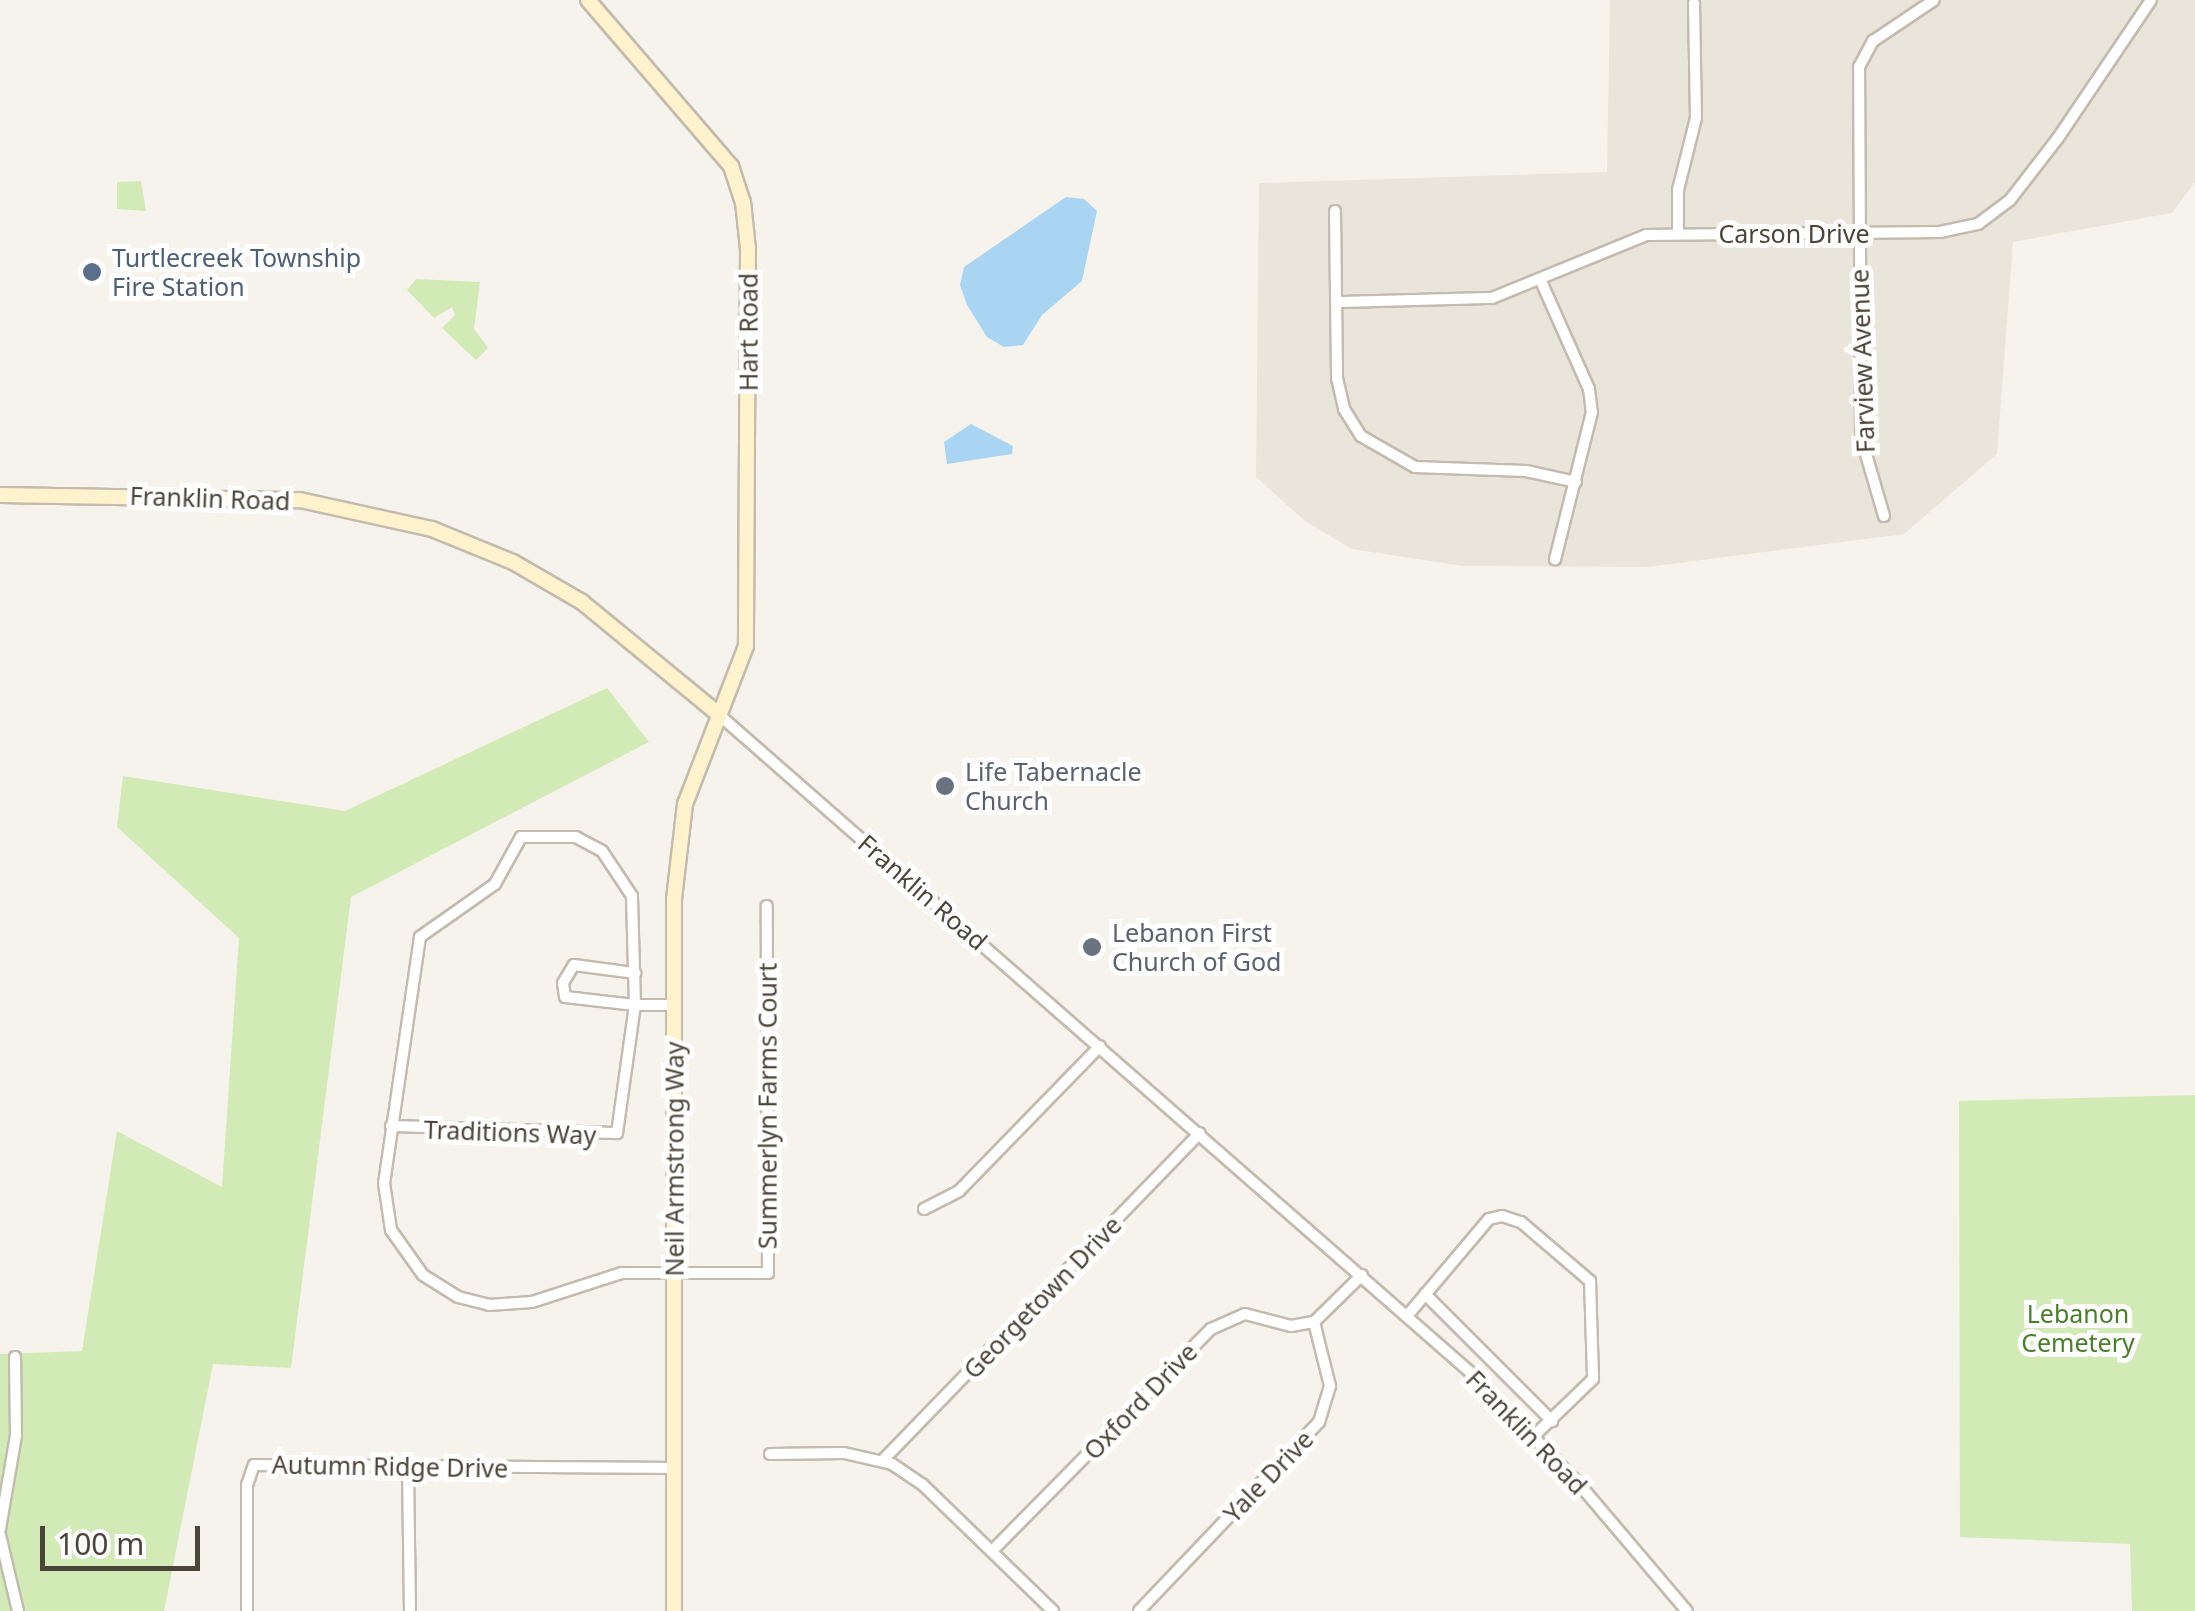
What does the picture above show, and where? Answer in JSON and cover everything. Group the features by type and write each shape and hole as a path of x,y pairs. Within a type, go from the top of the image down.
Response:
{"main road":[{"name":"Hart Road","path":"588,0 718,146 744,202 748,615 742,662 716,712"},
{"name":"Franklin Road","path":"0,495 260,496 348,507 432,529 553,584 716,712"},
{"name":"Neil Armstrong Way","path":"674,1611 678,841 716,712"}],"street":[{"name":"Farview Avenue","path":"1884,516 1861,436 1860,61 1885,31 1934,0"},
{"name":"Carson Drive","path":"1336,302 1484,299 1540,279 1630,237 1948,232 1992,216 2058,138 2152,0"},
{"path":"1678,234 1678,190 1696,118 1694,3"},
{"path":"1335,211 1339,394 1351,423 1378,452 1415,467 1526,471 1576,482"},
{"path":"1540,279 1591,396 1576,482 1555,559"},
{"name":"Franklin Road","path":"716,712 1407,1316 1534,1436 1687,1611"},
{"name":"Traditions Way","path":"391,1126 610,1136 622,1128 635,1004 632,896 622,872 576,837 520,837 495,884 420,936 391,1126 384,1183 392,1230 412,1263 458,1297 489,1305 532,1302 603,1276 674,1272"},
{"name":"Summerlyn Farms Court","path":"674,1272 768,1273 767,906"},
{"path":"635,973 574,966 563,983 565,997 675,1005"},
{"path":"924,1208 960,1191 1100,1046"},
{"name":"Georgetown Drive","path":"883,1460 1200,1133"},
{"path":"1407,1316 1489,1219 1502,1216 1521,1222 1590,1280 1594,1378 1534,1436"},
{"path":"1314,1322 1362,1275"},
{"path":"1425,1294 1552,1421"},
{"name":"Oxford Drive","path":"992,1551 1223,1320 1245,1314 1291,1326 1314,1322"},
{"name":"Yale Drive","path":"1139,1611 1319,1422 1330,1386 1314,1322"},
{"path":"16,1357 16,1435 0,1532 18,1611"},
{"path":"770,1454 883,1460 923,1486 1054,1611"},
{"name":"Autumn Ridge Drive","path":"247,1611 247,1485 254,1464 674,1468"},
{"path":"408,1468 410,1611"}],"shaded area":[{"path":"1610,0 2195,0 2195,182 2172,213 2013,242 1997,454 1904,534 1647,567 1463,566 1352,549 1305,521 1256,477 1259,183 1607,172"}],"green space":[{"path":"141,181 146,211 117,209 117,182"},
{"path":"416,279 480,282 474,329 488,348 476,360 442,328 455,315 452,307 434,318 407,290"},
{"path":"607,688 649,742 351,897 291,1368 213,1364 164,1611 0,1611 0,1354 82,1351 117,1131 222,1187 239,938 117,827 123,776 345,811"},
{"name":"Lebanon Cemetery","path":"2195,1095 2195,1611 2132,1611 2130,1544 1960,1537 1959,1101"}],"water":[{"path":"1066,197 1084,199 1097,211 1082,281 1042,315 1023,345 1004,347 987,337 967,305 960,285 964,267"},
{"path":"971,424 1013,446 1012,454 947,464 944,442"}],"place":[{"name":"Turtlecreek Township Fire Station","path":"92,272"},
{"name":"Life Tabernacle Church","path":"945,786"},
{"name":"Lebanon First Church of God","path":"1092,947"}]}
